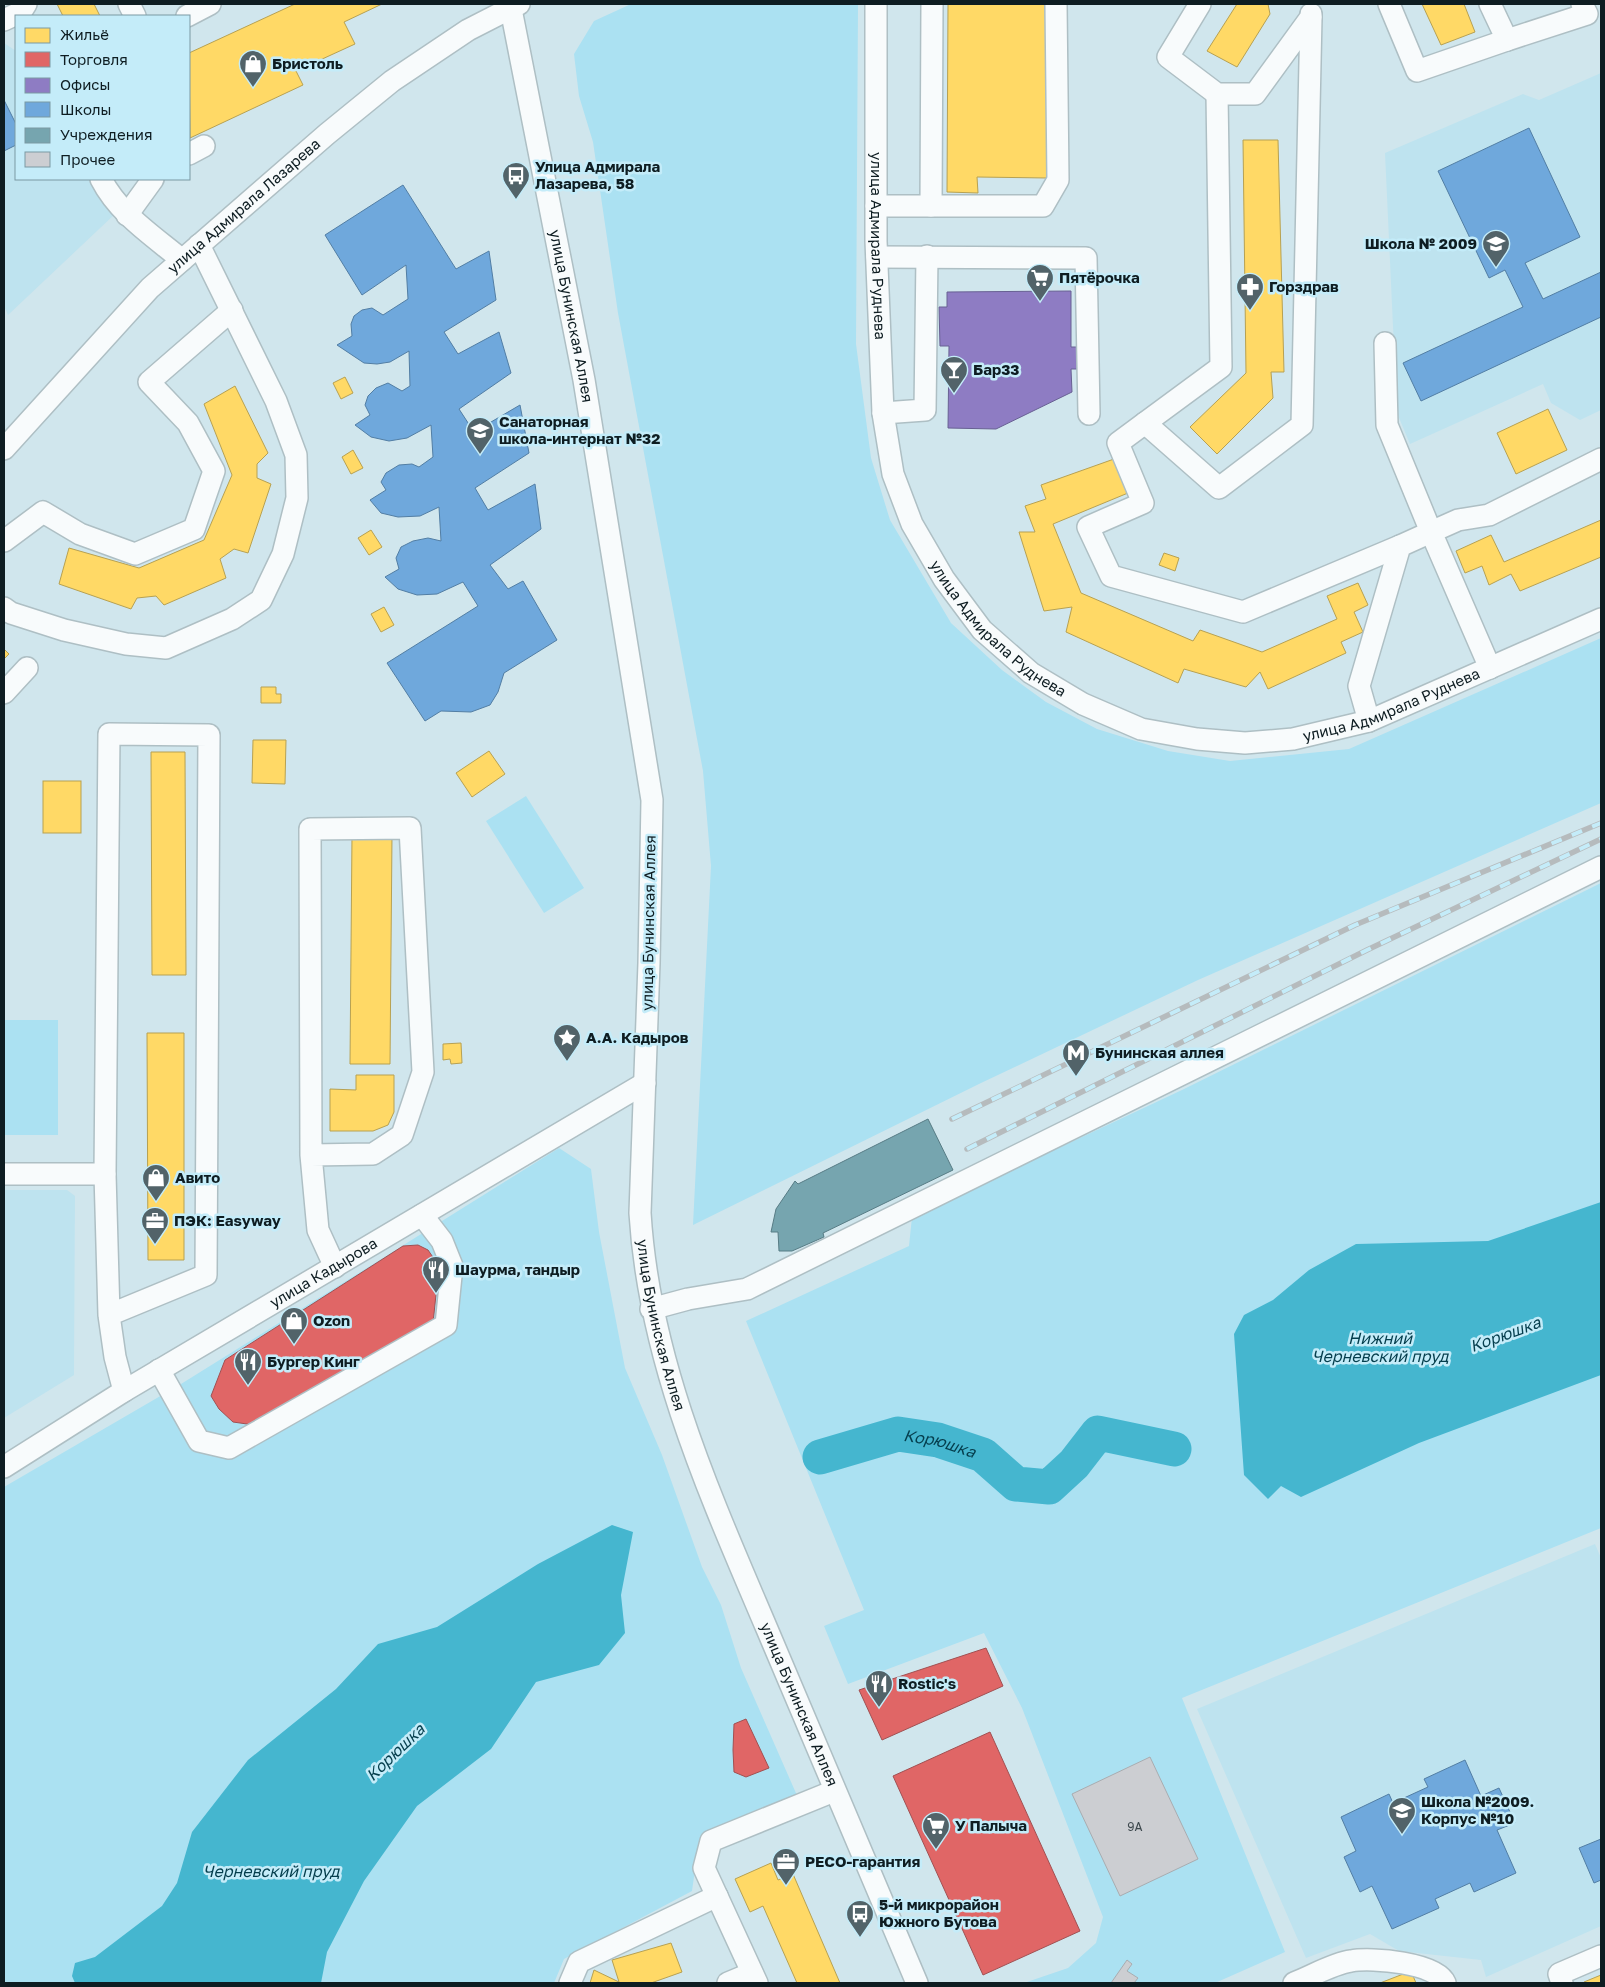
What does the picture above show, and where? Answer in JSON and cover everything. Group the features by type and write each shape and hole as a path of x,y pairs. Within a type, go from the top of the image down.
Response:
{"street":[{"path":"189,15 210,4"},
{"name":"улица Адмирала Руднева","path":"876,4 877,256 883,413 893,474 912,524 944,579 982,630 1031,673 1083,704 1141,729 1197,739 1245,743 1293,739 1369,721 1601,619"},
{"path":"931,206 932,4"},
{"path":"876,206 1043,206 1058,180 1056,4"},
{"path":"1200,4 1168,57 1217,94 1255,94 1310,11"},
{"path":"1389,4 1417,71 1587,14 1582,4"},
{"path":"1490,4 1508,40"},
{"name":"улица Адмирала Лазарева","path":"7,438 150,288 199,245 392,81 468,30 513,5"},
{"name":"улица Бунинская Аллея","path":"513,5 584,380 652,800 640,1213 642,1249 651,1309 663,1360 679,1413 724,1529 917,1983"},
{"path":"1145,423 1219,488 1302,425 1310,11"},
{"path":"1217,94 1221,368 1118,443 1143,503 1088,527 1111,576 1243,612 1458,520 1489,514 1601,459"},
{"path":"102,180 110,197 127,215 182,260"},
{"path":"127,215 152,180"},
{"path":"4,608 11,613 64,630 126,644 166,648 232,619 261,600 283,554 297,498 296,455 276,401 199,245"},
{"path":"877,256 1086,258 1089,414"},
{"path":"883,413 925,410 927,256"},
{"path":"4,541 43,512 80,534 135,554 194,529 214,471 188,423 149,382 232,310"},
{"path":"1385,344 1387,425 1490,668"},
{"path":"1369,721 1359,686 1400,546"},
{"path":"4,693 27,668"},
{"path":"109,1315 206,1275 209,735 108,734 104,1174 109,1315 115,1357 124,1391"},
{"path":"311,1155 373,1154 402,1135 423,1072 410,828 310,829 311,1155 318,1230 335,1267"},
{"path":"651,1309 688,1299 747,1289 1601,867"},
{"name":"улица Кадырова","path":"4,1466 159,1370 645,1083"},
{"path":"4,1174 104,1174"},
{"path":"159,1370 199,1441 229,1448 446,1325 452,1266 442,1241 422,1215"},
{"path":"728,1983 754,1978 704,1868 711,1841 834,1791"},
{"path":"570,1983 579,1962 717,1896"},
{"path":"1562,1983 1559,1974 1601,1956"},
{"path":"1294,1983 1351,1961 1394,1962 1430,1969 1445,1983"}],"shaded area":[{"path":"631,4 858,4 856,344 871,458 890,520 951,623 1002,670 1046,702 1097,729 1168,751 1230,761 1349,749 1601,638 1601,803 1198,980 981,1083 693,1225 711,866 703,771 618,313 593,142 579,96 574,54 594,21"},
{"path":"4,43 15,50 15,180 97,180 116,213 8,315 4,306"},
{"name":"Школа № 2009","path":"1601,73 1601,410 1580,420 1551,403 1543,384 1410,444 1397,413 1385,153 1523,94 1539,100"},
{"path":"526,796 584,888 544,913 486,821"},
{"path":"1601,883 1601,1528 1182,1698 1285,1952 1215,1983 1024,1983 1068,1968 1096,1943 1103,1917 1022,1708 984,1633 848,1684 824,1626 864,1610 746,1321 909,1246 912,1217 1182,1090"},
{"path":"4,1020 58,1020 58,1135 4,1135"},
{"path":"559,1148 591,1169 599,1232 625,1368 662,1455 702,1567 721,1605 741,1668 799,1800 699,1841 692,1891 564,1959 554,1983 4,1983 4,1487 181,1384"},
{"path":"4,1190 67,1190 75,1196 74,1375 4,1418"},
{"name":"Школа №2009. Корпус №10","path":"1595,1544 1601,1558 1601,1926 1486,1977 1481,1960 1399,1951 1370,1934 1306,1958 1197,1709"}],"water":[{"name":"Нижний Черневский пруд","path":"1601,1202 1601,1375 1419,1443 1301,1497 1281,1486 1268,1499 1244,1475 1234,1334 1244,1315 1273,1300 1309,1270 1356,1244 1488,1241"},
{"name":"Черневский пруд","path":"612,1525 633,1532 621,1595 625,1633 599,1665 536,1682 491,1749 417,1806 364,1881 327,1952 321,1983 75,1983 72,1976 75,1963 95,1957 162,1906 177,1883 192,1832 248,1760 336,1689 378,1644 437,1627 538,1564"}],"building: Жильё":[{"path":"57,4 94,4 100,15 62,15"},
{"path":"295,4 382,4 344,22 355,44 296,71 303,85 190,138 190,53"},
{"path":"948,4 1046,4 1047,178 977,177 978,193 947,192"},
{"path":"1237,4 1268,4 1270,14 1237,67 1207,51"},
{"path":"1422,4 1464,4 1475,32 1441,45"},
{"path":"1243,140 1278,140 1284,372 1271,372 1273,398 1217,454 1190,427 1246,373"},
{"path":"345,377 353,393 341,399 333,383"},
{"path":"235,386 268,453 257,464 257,478 271,484 248,553 234,549 220,559 226,578 164,605 156,596 137,598 131,609 59,584 69,548 139,568 204,540 232,475 204,404"},
{"path":"1548,409 1567,450 1516,474 1497,433"},
{"path":"353,450 363,468 351,474 342,457"},
{"path":"1114,459 1128,493 1053,524 1081,593 1193,641 1200,630 1262,652 1337,619 1327,596 1358,583 1368,605 1354,612 1363,632 1341,642 1346,653 1268,689 1260,672 1246,687 1184,669 1178,683 1066,632 1072,607 1044,611 1019,532 1035,532 1025,506 1046,499 1041,485"},
{"path":"1601,520 1601,557 1520,591 1511,574 1489,585 1482,566 1465,573 1456,551 1491,535 1504,562"},
{"path":"371,530 382,547 369,555 358,538"},
{"path":"1164,553 1179,558 1175,571 1159,565"},
{"path":"384,607 394,625 381,632 371,614"},
{"path":"4,649 9,654 4,659"},
{"path":"261,687 276,687 276,694 281,694 281,703 261,703"},
{"path":"253,740 286,740 285,784 252,783"},
{"path":"489,751 505,774 472,797 456,773"},
{"path":"151,752 185,752 186,975 152,975"},
{"path":"43,781 81,781 81,833 43,833"},
{"path":"352,835 392,835 390,1064 350,1064"},
{"path":"147,1033 184,1033 184,1260 148,1260"},
{"path":"461,1043 462,1063 451,1064 450,1059 443,1060 443,1044"},
{"path":"356,1075 394,1075 394,1112 388,1125 373,1131 330,1131 330,1089 356,1090"},
{"path":"771,1863 778,1880 793,1874 840,1983 797,1983 763,1906 750,1912 735,1879"},
{"path":"671,1943 682,1972 651,1983 590,1983 594,1970 619,1982 612,1960"},
{"path":"1411,1971 1416,1983 1380,1983"},
{"path":"1601,1975 1601,1983 1584,1982"}],"building: Торговля":[{"path":"418,1245 428,1250 439,1266 433,1323 254,1425 233,1422 219,1409 211,1396 225,1360 403,1246"},
{"path":"986,1648 1003,1686 882,1740 859,1690"},
{"path":"746,1719 769,1768 746,1777 734,1772 733,1750 734,1724"},
{"path":"990,1732 1080,1931 983,1975 893,1776"}],"building: Офисы":[{"path":"1071,291 1071,347 1079,347 1078,369 1071,369 1072,392 996,429 948,428 949,346 940,346 939,307 947,307 947,292"}],"building: Школы":[{"path":"4,100 15,122 15,146 4,151"},
{"path":"1529,128 1580,237 1525,263 1543,299 1601,272 1601,317 1421,401 1403,363 1523,307 1505,270 1489,278 1438,171"},
{"name":"Санаторная школа-интернат №32","path":"403,185 456,269 489,251 496,300 444,332 458,354 499,332 511,373 459,409 474,432 520,405 529,453 475,488 488,510 535,484 541,529 490,565 508,589 523,581 557,640 504,673 498,692 490,705 471,712 441,711 425,721 387,663 478,606 463,582 437,594 417,595 398,589 385,577 399,569 396,558 401,547 413,541 428,538 441,541 439,507 420,516 398,517 381,513 370,500 386,490 381,482 386,473 399,465 412,464 419,467 433,457 431,425 407,438 389,441 371,437 355,425 370,415 365,405 368,396 376,388 388,383 402,391 410,386 409,351 390,362 364,363 337,345 352,336 351,324 354,316 362,310 372,308 383,315 408,299 406,265 362,295 325,235"},
{"path":"1465,1760 1481,1796 1499,1788 1515,1823 1497,1830 1516,1873 1474,1892 1470,1883 1435,1899 1439,1908 1392,1929 1372,1886 1360,1892 1344,1857 1356,1851 1341,1817 1389,1794 1393,1803 1428,1787 1424,1779"},
{"path":"1601,1839 1601,1880 1594,1883 1579,1848"}],"building: Учреждения":[{"path":"928,1119 953,1170 823,1233 824,1237 792,1251 779,1251 778,1232 771,1232 776,1209 795,1181 798,1184"}],"building: Прочее":[{"path":"1150,1757 1198,1859 1120,1896 1072,1794"},
{"path":"1127,1960 1132,1964 1127,1971 1138,1978 1134,1983 1111,1983"}],"waterway":[{"name":"Корюшка","path":"820,1457 898,1434 938,1440 983,1455 1016,1484 1049,1487 1074,1464 1098,1433 1174,1449"}],"railway":[{"path":"952,1119 1355,925 1601,823"},
{"path":"967,1149 1367,950 1601,839"}],"place":[{"name":"Бристоль","path":"253,88"},
{"name":"Улица Адмирала Лазарева, 58","path":"516,200"},
{"name":"Школа № 2009","path":"1496,268"},
{"name":"Пятёрочка","path":"1040,302"},
{"name":"Горздрав","path":"1250,311"},
{"name":"Бар33","path":"954,394"},
{"name":"Санаторная школа-интернат №32","path":"480,455"},
{"name":"А.А. Кадыров","path":"567,1062"},
{"name":"Бунинская аллея","path":"1076,1077"},
{"name":"Авито","path":"156,1202"},
{"name":"ПЭК: Easyway","path":"155,1245"},
{"name":"Шаурма, тандыр","path":"436,1294"},
{"name":"Ozon","path":"294,1345"},
{"name":"Бургер Кинг","path":"248,1386"},
{"name":"Rostic's","path":"879,1708"},
{"name":"Школа №2009. Корпус №10","path":"1402,1835"},
{"name":"У Палыча","path":"936,1850"},
{"name":"РЕСО-гарантия","path":"786,1886"},
{"name":"5-й микрорайон Южного Бутова","path":"860,1938"}]}
